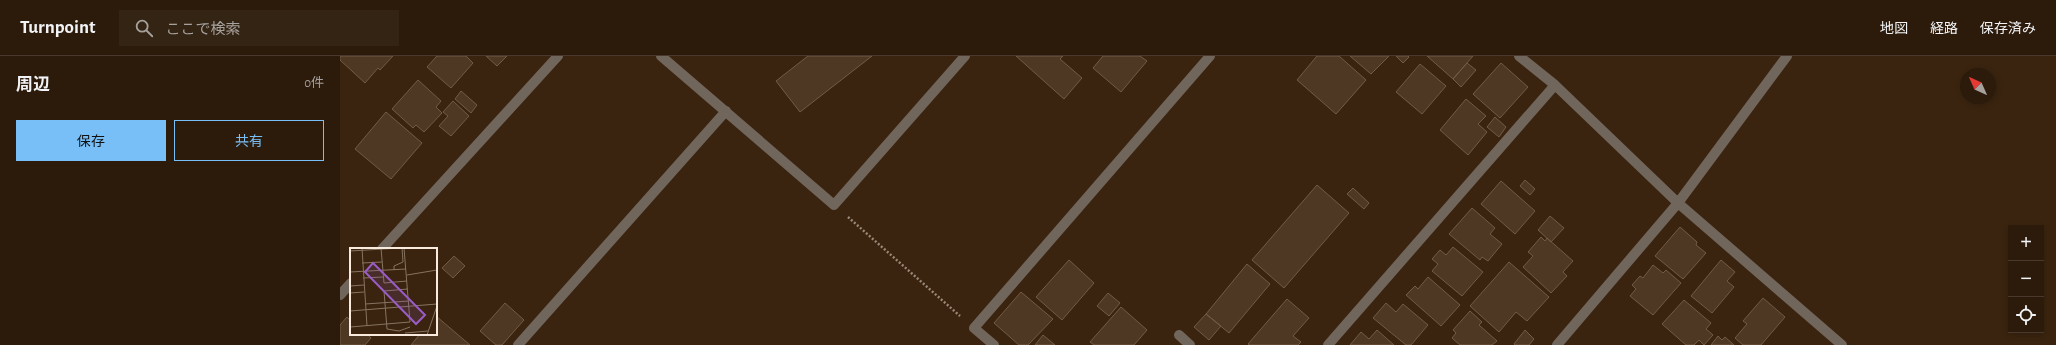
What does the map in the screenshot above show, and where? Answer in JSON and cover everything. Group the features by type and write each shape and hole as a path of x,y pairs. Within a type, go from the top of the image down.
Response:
{"street":[{"path":"383,248 558,56"},
{"path":"661,56 834,205 965,56"},
{"path":"994,345 974,328 1210,56"},
{"path":"1519,56 1555,86 1678,203 1842,345"},
{"path":"1557,345 1678,203 1787,56"},
{"path":"1328,345 1555,86"},
{"path":"518,345 726,111"},
{"path":"340,295 350,284"},
{"path":"1179,335 1190,345"}],"path":[{"path":"834,205 974,328"}],"building":[{"path":"340,56 393,56 380,70 378,68 365,83 340,60"},
{"path":"437,56 466,56 473,63 451,88 427,67"},
{"path":"486,56 507,56 497,66"},
{"path":"808,56 872,56 800,112 776,81"},
{"path":"1016,56 1063,56 1060,59 1082,78 1064,99"},
{"path":"1103,56 1140,56 1147,61 1121,92 1093,68"},
{"path":"1317,56 1339,56 1366,80 1336,114 1297,80"},
{"path":"1350,56 1389,56 1371,74"},
{"path":"1396,56 1408,56 1409,57 1403,63"},
{"path":"1427,56 1473,56 1453,79"},
{"path":"1467,63 1476,70 1461,87 1453,79"},
{"path":"1501,63 1528,87 1500,118 1473,94"},
{"path":"1420,64 1446,86 1422,114 1396,92"},
{"path":"418,80 441,101 436,107 442,113 424,132 416,125 413,128 392,109"},
{"path":"461,91 477,105 471,113 455,99"},
{"path":"1466,99 1486,116 1478,124 1487,132 1468,155 1440,130"},
{"path":"453,101 469,116 451,136 439,126 448,116 443,112"},
{"path":"386,112 422,143 391,179 355,149"},
{"path":"1495,117 1506,127 1499,137 1487,127"},
{"path":"1525,180 1535,189 1530,195 1520,186"},
{"path":"1501,181 1535,211 1515,234 1481,204"},
{"path":"1317,185 1349,213 1284,288 1252,260"},
{"path":"1353,188 1369,203 1364,209 1347,194"},
{"path":"1472,208 1495,228 1490,234 1502,244 1488,261 1482,257 1480,260 1449,234"},
{"path":"1550,216 1564,228 1551,242 1538,230"},
{"path":"1680,227 1697,242 1696,245 1706,253 1683,279 1655,256"},
{"path":"1541,237 1545,241 1547,238 1573,261 1563,272 1567,276 1551,293 1523,267 1533,256 1528,252"},
{"path":"1453,247 1483,272 1462,296 1432,271 1438,264 1432,259 1440,250 1446,255"},
{"path":"454,256 465,266 453,278 442,268"},
{"path":"1069,260 1094,283 1062,320 1036,297"},
{"path":"1721,260 1735,272 1727,281 1734,287 1712,313 1691,296"},
{"path":"1509,262 1549,297 1527,321 1516,312 1499,332 1470,306"},
{"path":"1247,264 1270,284 1229,333 1206,314"},
{"path":"1653,265 1663,273 1666,270 1681,283 1653,315 1630,296 1636,289 1632,285 1640,276 1643,278"},
{"path":"1428,277 1460,305 1441,326 1406,295 1415,286 1418,289"},
{"path":"1021,292 1053,319 1028,345 1019,345 994,323"},
{"path":"1108,293 1120,303 1109,316 1097,306"},
{"path":"1763,298 1785,317 1761,345 1743,345 1735,338 1747,324 1743,321"},
{"path":"1287,299 1309,318 1293,336 1301,342 1298,345 1249,345 1248,344"},
{"path":"1684,300 1711,323 1706,329 1713,335 1704,345 1699,340 1694,345 1686,345 1662,324"},
{"path":"505,303 524,320 502,345 496,345 480,331"},
{"path":"1386,303 1396,312 1403,304 1428,325 1411,345 1406,345 1373,318"},
{"path":"1121,307 1147,330 1134,345 1094,345 1090,342"},
{"path":"1470,311 1482,322 1479,325 1497,341 1492,345 1460,345 1452,338 1456,333 1453,330"},
{"path":"1206,314 1221,326 1209,340 1194,327"},
{"path":"347,317 350,320 350,335 368,335 371,338 365,345 340,345 340,325"},
{"path":"437,317 470,345 411,345 419,335 437,335"},
{"path":"1377,330 1394,345 1350,345 1361,332 1369,339"},
{"path":"1525,330 1534,339 1529,345 1515,345 1514,344"},
{"path":"1043,335 1055,345 1035,345"},
{"path":"1718,336 1722,340 1725,337 1734,345 1711,345"}]}
